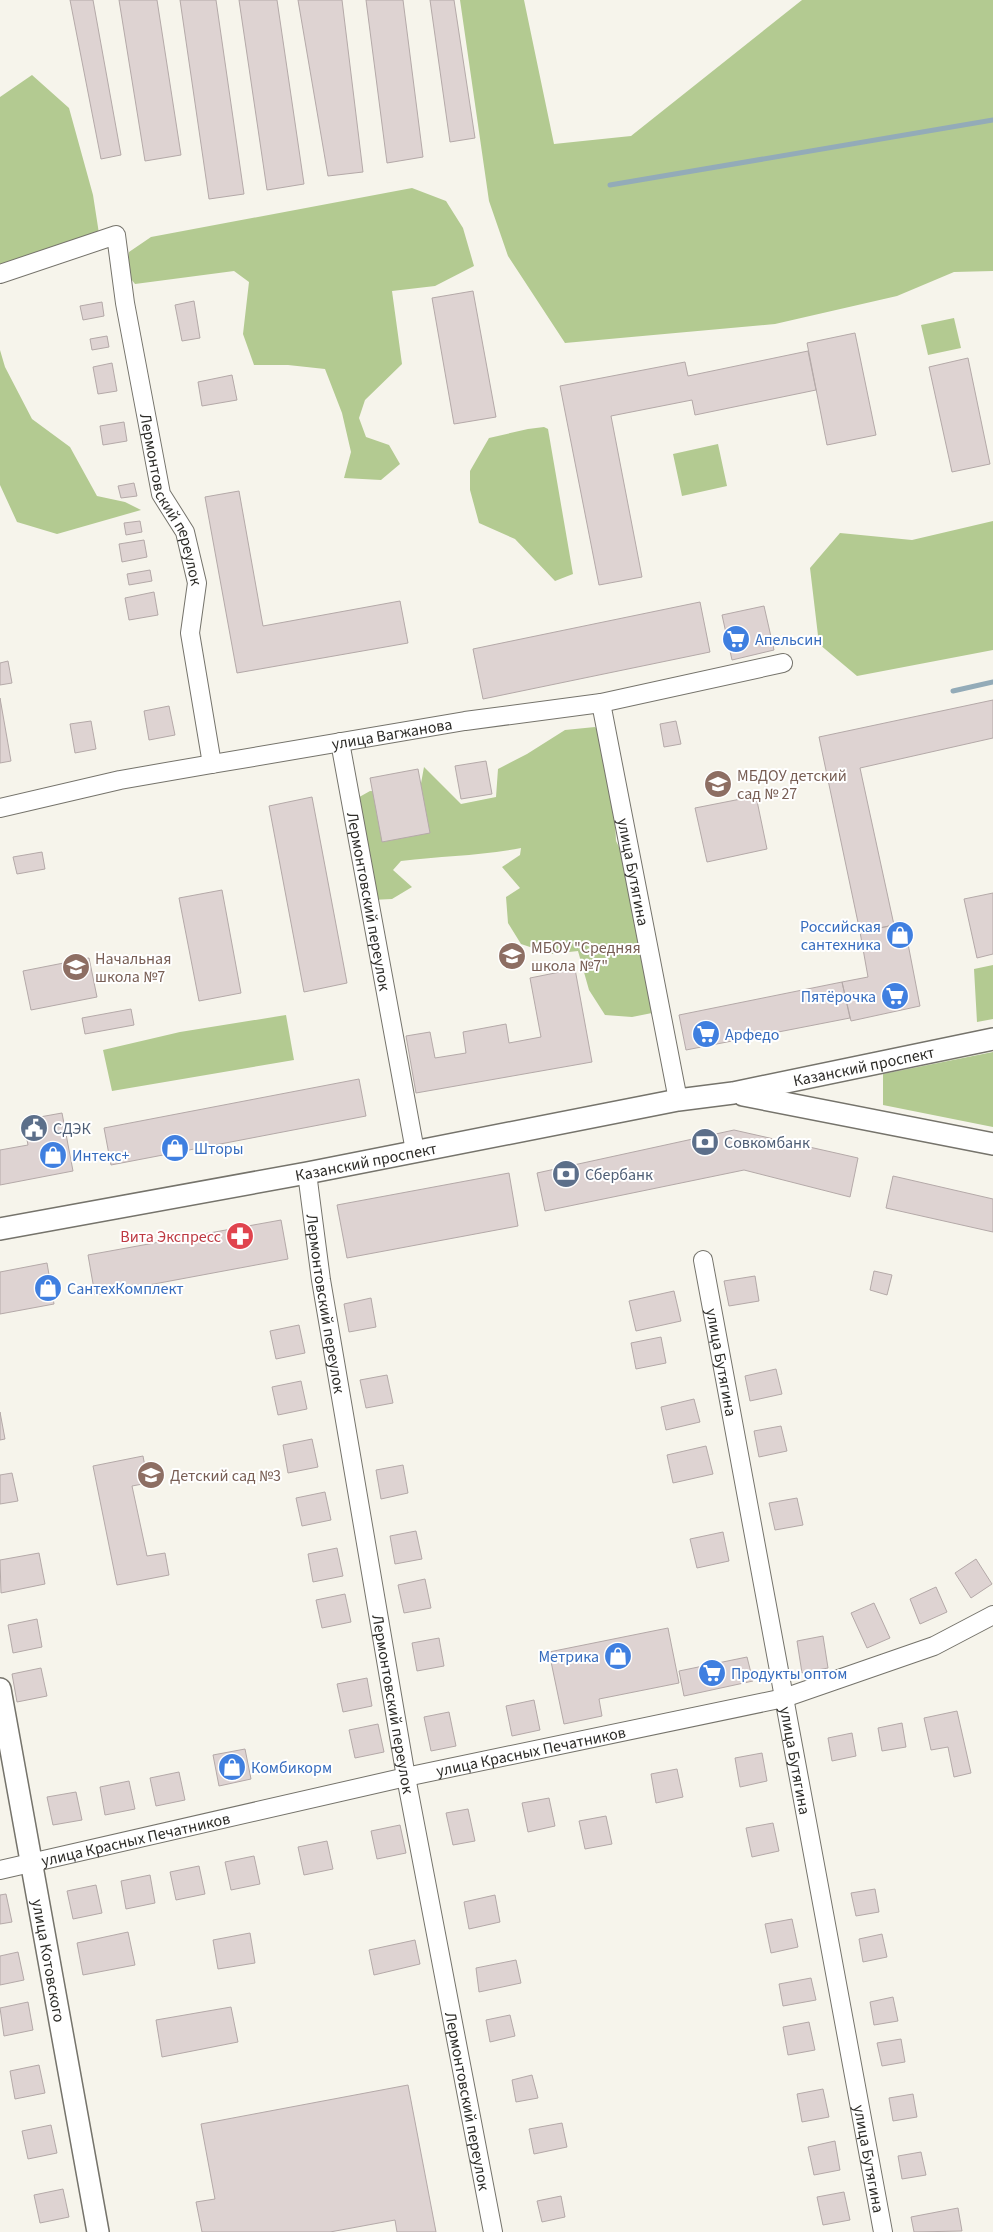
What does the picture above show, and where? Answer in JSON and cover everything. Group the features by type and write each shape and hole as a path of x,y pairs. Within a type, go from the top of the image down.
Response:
{"street":[{"name":"Лермонтовский переулок","path":"0,274 116,235 125,303 161,494 185,532 197,583 190,632 212,764"},
{"name":"улица Вагжанова","path":"0,808 120,780 465,721 601,703 783,663"},
{"name":"улица Бутягина","path":"601,703 678,1100"},
{"name":"Лермонтовский переулок","path":"340,742 415,1151"},
{"name":"Казанский проспект","path":"0,1229 307,1173 678,1100 733,1093 993,1039"},
{"name":"Казанский проспект","path":"733,1093 993,1144"},
{"name":"Лермонтовский переулок","path":"307,1173 321,1280 406,1777 492,2232"},
{"name":"улица Бутягина","path":"703,1260 883,2232"},
{"name":"улица Красных Печатников","path":"0,1870 406,1777 784,1698 934,1646 993,1615"},
{"name":"улица Котовского","path":"0,1689 98,2232"}],"green space":[{"path":"460,0 524,0 554,144 631,136 802,0 993,0 993,271 954,272 897,296 775,324 565,343 508,256 489,201"},
{"path":"32,75 69,108 93,195 100,240 0,264 0,97"},
{"path":"412,188 446,201 463,228 474,266 435,286 392,291 402,364 365,400 359,418 366,437 389,445 400,464 381,480 344,478 351,452 342,413 325,369 288,365 254,365 243,334 249,282 234,271 135,284 127,274 129,252 151,237"},
{"path":"954,318 961,348 928,355 921,325"},
{"path":"0,350 5,367 32,419 70,447 97,496 125,502 141,510 57,534 17,522 0,485"},
{"path":"544,427 548,429 573,574 555,581 515,539 479,523 470,490 470,471 489,438"},
{"path":"718,444 727,486 682,496 673,454"},
{"path":"993,521 993,650 857,676 819,644 810,568 840,533 912,540"},
{"path":"595,727 604,737 614,796 616,841 625,859 647,971 652,1013 632,1017 605,1015 589,990 578,951 551,954 521,944 508,923 506,897 520,888 502,867 520,855 521,848 491,853 401,861 393,870 412,887 392,899 371,900 354,800 370,791 399,793 420,789 424,767 461,804 496,797 498,769 527,754 565,730"},
{"path":"993,965 993,1019 977,1022 974,969"},
{"path":"286,1015 294,1060 112,1091 103,1050 180,1032"},
{"path":"993,1052 993,1127 883,1105 883,1074"}],"building":[{"path":"70,0 93,0 121,155 101,159"},
{"path":"119,0 157,0 181,155 145,161"},
{"path":"180,0 216,0 244,194 209,199"},
{"path":"239,0 277,0 304,184 267,190"},
{"path":"298,0 342,0 363,172 328,176"},
{"path":"366,0 403,0 423,157 387,163"},
{"path":"430,0 454,0 475,138 450,142"},
{"path":"473,291 496,417 454,424 432,298"},
{"path":"194,301 200,338 182,341 175,305"},
{"path":"102,302 104,316 83,320 80,306"},
{"path":"855,333 876,435 827,445 807,343"},
{"path":"107,336 109,347 92,350 90,339"},
{"path":"808,351 816,390 695,415 692,400 611,416 642,577 599,585 560,386 685,362 688,376"},
{"path":"968,358 990,464 952,472 929,367"},
{"path":"112,363 117,391 98,394 93,367"},
{"path":"232,375 237,400 202,406 198,382"},
{"path":"124,422 127,441 103,445 100,426"},
{"path":"134,483 137,496 121,498 118,486"},
{"path":"239,491 263,626 400,601 408,643 237,673 205,497"},
{"path":"140,521 142,532 126,535 124,523"},
{"path":"144,540 147,557 122,562 119,544"},
{"path":"150,570 152,581 129,585 127,574"},
{"path":"154,592 158,615 129,620 125,598"},
{"path":"700,602 710,652 483,699 473,649"},
{"path":"764,606 774,650 732,660 722,615"},
{"path":"8,661 12,683 0,685 0,663"},
{"path":"0,698 11,761 0,763"},
{"path":"993,700 993,738 860,768 894,925 860,932 819,737"},
{"path":"169,706 175,735 149,740 144,711"},
{"path":"91,721 96,749 75,753 70,724"},
{"path":"676,721 681,744 664,747 660,724"},
{"path":"486,761 492,794 461,799 455,766"},
{"path":"418,769 430,833 382,842 370,778"},
{"path":"756,796 767,849 707,862 695,808"},
{"path":"312,797 347,983 304,992 269,806"},
{"path":"42,852 45,869 17,874 13,857"},
{"path":"222,890 241,993 199,1001 179,898"},
{"path":"993,893 993,954 977,958 964,899"},
{"path":"904,923 920,1006 851,1021 842,982 868,977 860,932"},
{"path":"89,958 97,997 31,1010 23,971"},
{"path":"575,969 592,1062 416,1093 406,1036 430,1032 435,1058 466,1053 463,1032 506,1024 509,1043 541,1037 530,978"},
{"path":"842,982 850,1018 686,1050 679,1015"},
{"path":"131,1009 134,1025 85,1034 82,1018"},
{"path":"359,1079 366,1116 111,1165 104,1128"},
{"path":"62,1113 73,1171 0,1185 0,1150 28,1145 23,1120"},
{"path":"734,1130 858,1158 850,1197 744,1170 545,1211 537,1173"},
{"path":"509,1173 518,1226 347,1258 337,1205"},
{"path":"893,1176 993,1199 993,1232 886,1208"},
{"path":"281,1220 288,1259 95,1295 88,1255"},
{"path":"47,1263 54,1304 0,1314 0,1272"},
{"path":"874,1271 892,1275 887,1295 870,1290"},
{"path":"755,1276 759,1301 729,1306 724,1281"},
{"path":"674,1291 681,1321 636,1331 629,1301"},
{"path":"371,1298 376,1327 349,1332 344,1304"},
{"path":"299,1325 305,1353 276,1359 270,1331"},
{"path":"661,1337 666,1363 636,1369 631,1343"},
{"path":"776,1369 782,1394 750,1401 745,1376"},
{"path":"387,1375 393,1403 366,1408 360,1380"},
{"path":"301,1381 307,1409 278,1415 272,1387"},
{"path":"694,1399 700,1422 666,1430 661,1407"},
{"path":"0,1412 5,1439 0,1440"},
{"path":"781,1426 787,1451 759,1457 754,1431"},
{"path":"312,1439 318,1467 288,1473 283,1445"},
{"path":"706,1446 713,1474 673,1483 667,1455"},
{"path":"143,1456 148,1483 132,1486 147,1556 165,1553 169,1575 117,1585 93,1466"},
{"path":"403,1465 408,1493 381,1499 376,1470"},
{"path":"12,1473 18,1501 0,1504 0,1475"},
{"path":"325,1492 331,1520 302,1526 296,1498"},
{"path":"797,1498 803,1525 775,1530 769,1503"},
{"path":"416,1531 422,1559 395,1564 390,1536"},
{"path":"723,1532 729,1561 697,1568 690,1539"},
{"path":"337,1548 343,1576 313,1582 308,1554"},
{"path":"39,1553 45,1584 1,1593 0,1560"},
{"path":"976,1559 992,1584 971,1598 955,1573"},
{"path":"425,1579 431,1608 404,1613 398,1585"},
{"path":"936,1587 947,1612 920,1624 910,1599"},
{"path":"345,1594 351,1622 322,1628 316,1600"},
{"path":"874,1603 890,1638 867,1648 851,1613"},
{"path":"37,1619 42,1647 13,1653 8,1625"},
{"path":"668,1628 679,1683 599,1699 602,1716 564,1724 549,1652"},
{"path":"823,1636 828,1668 802,1673 797,1641"},
{"path":"439,1638 444,1666 417,1671 412,1643"},
{"path":"747,1657 753,1681 684,1696 679,1671"},
{"path":"41,1668 47,1696 17,1702 12,1674"},
{"path":"367,1678 372,1706 343,1712 337,1684"},
{"path":"534,1700 540,1730 512,1736 506,1706"},
{"path":"957,1711 971,1773 954,1777 948,1747 931,1750 924,1718"},
{"path":"449,1712 456,1746 431,1751 424,1717"},
{"path":"902,1723 906,1747 882,1751 878,1728"},
{"path":"378,1724 384,1752 355,1758 349,1730"},
{"path":"852,1733 856,1756 832,1761 828,1738"},
{"name":"Комбикорм","path":"245,1749 251,1779 219,1786 213,1755"},
{"path":"762,1753 767,1781 740,1787 735,1758"},
{"path":"677,1769 683,1797 656,1803 651,1774"},
{"path":"179,1772 185,1800 156,1806 150,1778"},
{"path":"129,1781 135,1809 105,1815 100,1787"},
{"path":"76,1792 82,1820 53,1825 47,1797"},
{"path":"549,1798 555,1826 528,1832 522,1803"},
{"path":"468,1809 475,1841 453,1845 446,1813"},
{"path":"606,1816 612,1844 585,1849 579,1821"},
{"path":"773,1823 779,1851 752,1857 746,1828"},
{"path":"400,1825 406,1853 377,1859 371,1831"},
{"path":"327,1841 333,1869 304,1875 298,1847"},
{"path":"254,1856 260,1884 231,1890 225,1862"},
{"path":"199,1866 205,1894 176,1900 170,1872"},
{"path":"150,1875 155,1903 126,1909 121,1881"},
{"path":"96,1885 102,1913 73,1919 67,1891"},
{"path":"875,1889 879,1912 856,1916 851,1893"},
{"path":"6,1894 12,1922 0,1924 0,1895"},
{"path":"495,1895 500,1922 469,1929 464,1902"},
{"path":"792,1919 798,1947 771,1953 765,1924"},
{"path":"128,1932 135,1965 83,1975 77,1943"},
{"path":"250,1933 255,1963 218,1969 213,1940"},
{"path":"882,1934 887,1957 863,1962 859,1939"},
{"path":"415,1940 420,1964 374,1975 369,1950"},
{"path":"18,1952 24,1980 0,1985 0,1956"},
{"path":"516,1960 521,1983 479,1992 476,1968"},
{"path":"811,1978 816,2000 783,2006 779,1984"},
{"path":"893,1997 898,2021 874,2025 870,2002"},
{"path":"28,2002 33,2030 4,2036 0,2008"},
{"path":"231,2007 238,2042 162,2057 156,2020"},
{"path":"510,2015 515,2036 490,2042 486,2020"},
{"path":"809,2022 815,2050 788,2055 783,2027"},
{"path":"901,2039 905,2062 882,2066 877,2043"},
{"path":"39,2065 45,2093 15,2099 10,2071"},
{"path":"532,2075 538,2098 516,2102 512,2080"},
{"path":"408,2085 436,2232 397,2232 395,2220 330,2232 202,2232 196,2202 215,2199 201,2124"},
{"path":"823,2089 829,2117 802,2122 797,2094"},
{"path":"913,2094 917,2117 893,2121 889,2098"},
{"path":"562,2123 567,2147 534,2154 529,2129"},
{"path":"51,2125 57,2153 28,2159 22,2131"},
{"path":"835,2141 840,2170 814,2175 808,2147"},
{"path":"921,2152 926,2175 902,2179 898,2156"},
{"path":"63,2189 69,2217 40,2223 34,2195"},
{"path":"844,2192 850,2220 823,2225 817,2197"},
{"path":"561,2196 565,2217 542,2222 537,2201"},
{"path":"958,2208 962,2231 914,2232 911,2217"}],"waterway":[{"path":"610,185 993,120"},
{"path":"953,691 993,682"}],"place":[{"name":"Апельсин","path":"736,639"},
{"name":"МБДОУ детский сад № 27","path":"718,784"},
{"name":"Российская сантехника","path":"900,935"},
{"name":"МБОУ \"Средняя школа №7\"","path":"512,956"},
{"name":"Начальная школа №7","path":"76,967"},
{"name":"Пятёрочка","path":"895,996"},
{"name":"Арфедо","path":"706,1034"},
{"name":"СДЭК","path":"34,1128"},
{"name":"Совкомбанк","path":"705,1142"},
{"name":"Шторы","path":"175,1148"},
{"name":"Интекс+","path":"53,1155"},
{"name":"Сбербанк","path":"566,1174"},
{"name":"Вита Экспресс","path":"240,1236"},
{"name":"СантехКомплект","path":"48,1288"},
{"name":"Детский сад №3","path":"151,1475"},
{"name":"Метрика","path":"618,1656"},
{"name":"Продукты оптом","path":"712,1673"},
{"name":"Комбикорм","path":"232,1767"}]}
